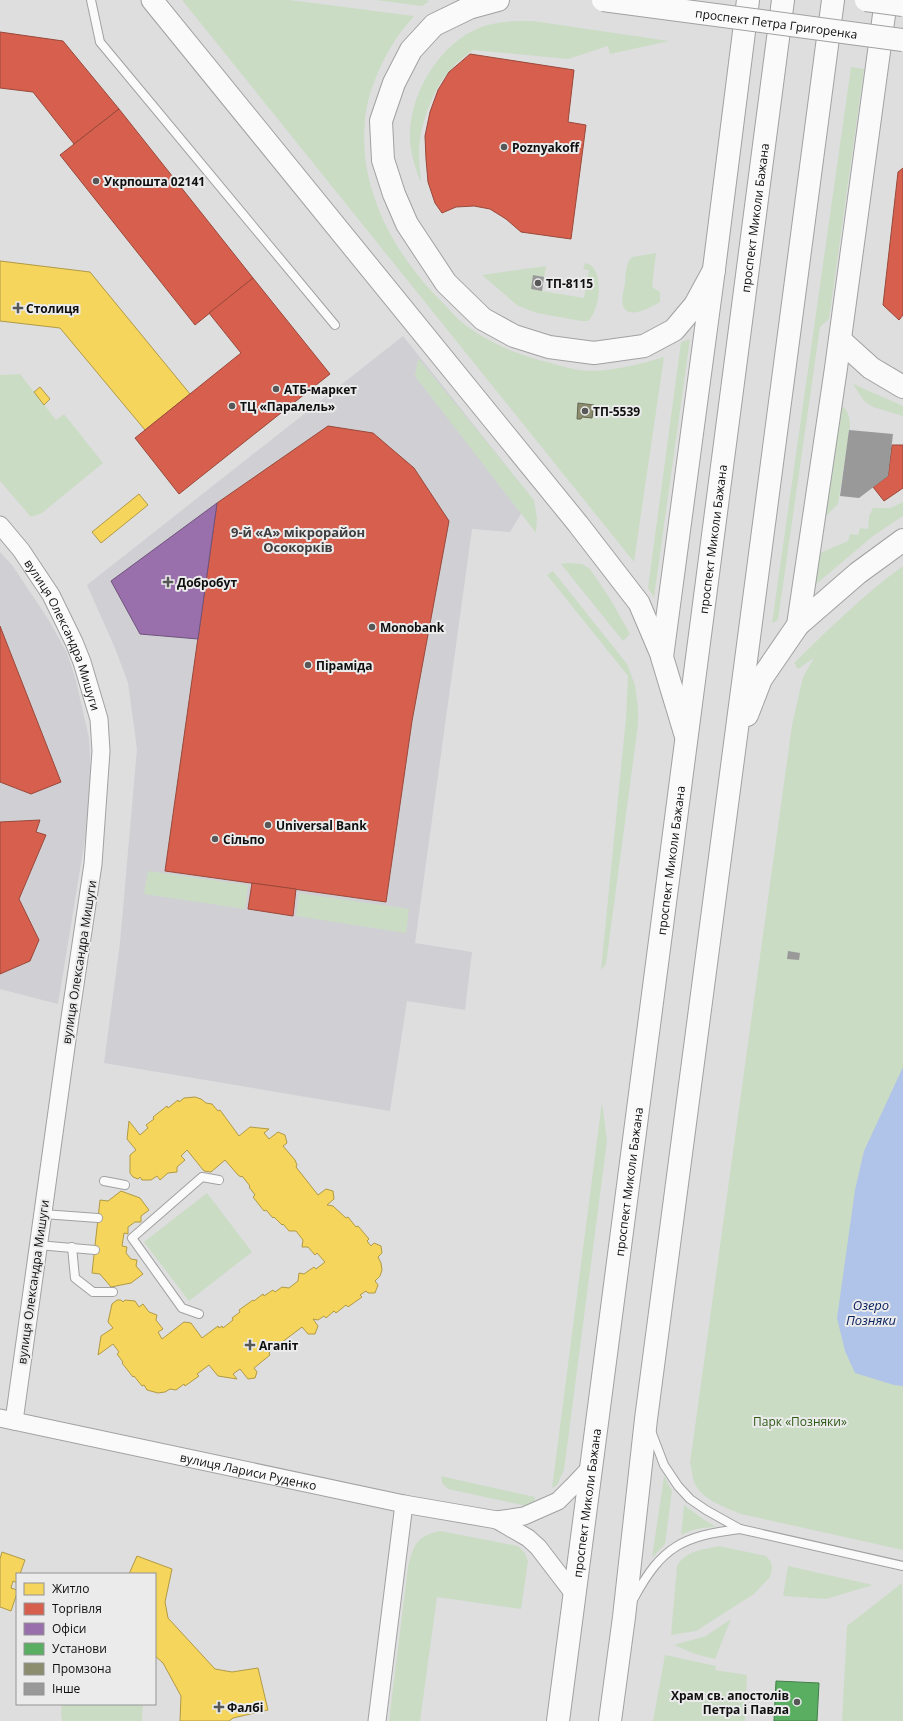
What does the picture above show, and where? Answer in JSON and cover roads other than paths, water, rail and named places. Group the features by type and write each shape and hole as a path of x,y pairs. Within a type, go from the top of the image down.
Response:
{"main road":[{"path":"498,0 469,8 434,25 411,50 394,84 382,121 383,160 394,194 407,224 446,283 483,319 514,336 549,347 594,353 644,346 674,330 695,305 714,269"},
{"name":"проспект Петра Григоренка","path":"603,0 903,40"},
{"path":"687,740 662,657 714,269 748,0"},
{"name":"проспект Миколи Бажана","path":"558,1721 783,0"},
{"path":"610,1721 624,1616 646,1419 833,0"},
{"path":"866,0 903,5"},
{"path":"798,625 840,340 886,0"},
{"path":"840,340 871,368 903,387"},
{"path":"736,741 761,679 798,625 858,573 903,540"}],"street":[{"path":"152,0 578,524 639,603 662,657"},
{"name":"вулиця Олександра Мишуги","path":"0,525 21,550 51,594 74,642 82,662 98,719 101,751 94,864 70,1018 43,1214 7,1420"},
{"name":"вулиця Лариси Руденко","path":"7,1420 404,1504 497,1520 524,1516 558,1500 591,1467"},
{"path":"376,1721 404,1504"},
{"name":"вулиця Лариси Руденко","path":"497,1520 528,1538 538,1547 574,1594"}],"lane":[{"path":"91,0 100,42 335,325"},
{"path":"199,1314 182,1308 132,1238 202,1177 219,1180"},
{"path":"104,1181 125,1185"},
{"path":"43,1214 98,1218"},
{"path":"38,1245 94,1250"},
{"path":"72,1248 75,1278 93,1292 112,1292"},
{"path":"646,1419 664,1465 678,1486 690,1499 740,1529 903,1566"},
{"path":"624,1616 640,1585 653,1567 671,1548 711,1533 740,1529"}],"water":[{"name":"Озеро Позняки","path":"903,1067 903,1386 894,1385 855,1373 845,1351 837,1318 855,1190 864,1151"}],"place":[{"name":"Poznyakoff","path":"504,147"},
{"name":"Укрпошта 02141","path":"96,181"},
{"name":"ТП-8115","path":"538,283"},
{"name":"Столиця","path":"18,308"},
{"name":"АТБ-маркет","path":"276,389"},
{"name":"ТЦ «Паралель»","path":"232,406"},
{"name":"ТП-5539","path":"585,411"},
{"name":"Добробут","path":"168,582"},
{"name":"Monobank","path":"372,627"},
{"name":"Піраміда","path":"308,665"},
{"name":"Universal Bank","path":"268,825"},
{"name":"Сільпо","path":"215,839"},
{"name":"Агапіт","path":"250,1345"},
{"name":"Храм св. апостолів Петра і Павла","path":"797,1702"},
{"name":"Фалбі","path":"219,1707"}],"district":[{"name":"9-й «А» мікрорайон Осокорків","path":"298,540"}],"park label":[{"name":"Парк «Позняки»","path":"800,1421"}]}
